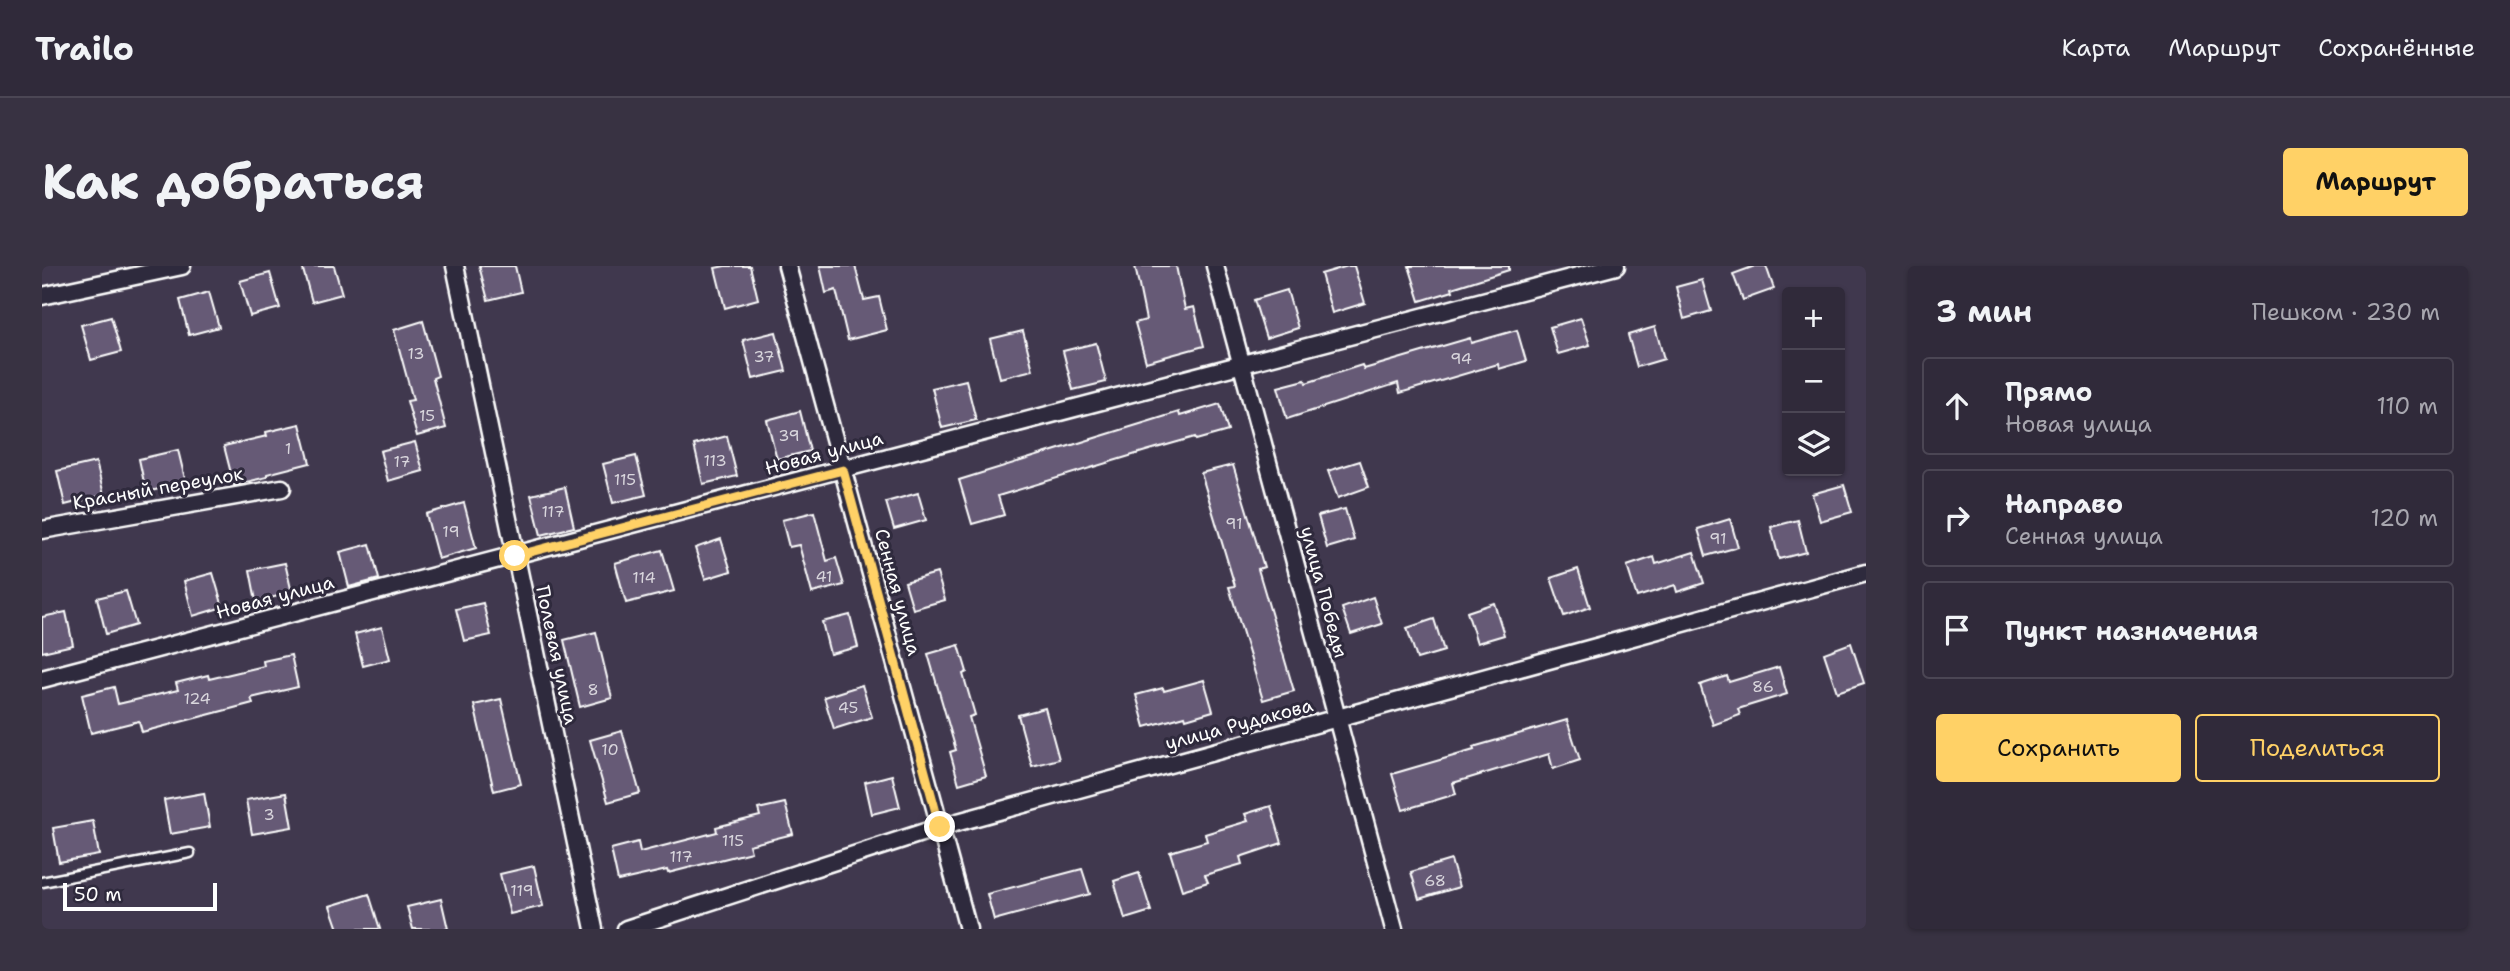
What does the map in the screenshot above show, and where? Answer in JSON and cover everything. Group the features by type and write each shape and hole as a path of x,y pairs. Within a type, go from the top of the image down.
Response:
{"street":[{"path":"42,296 182,266"},
{"name":"Полевая улица","path":"455,266 594,929"},
{"name":"Сенная улица","path":"787,266 968,929"},
{"name":"улица Победы","path":"1215,266 1394,929"},
{"name":"Новая улица","path":"42,679 1616,266"},
{"name":"Красный переулок","path":"42,530 282,488"},
{"name":"улица Рудакова","path":"626,929 940,827 1866,573"}],"lane":[{"path":"42,881 190,853"}],"building":[{"path":"302,266 334,266 342,294 312,302"},
{"path":"479,266 515,266 521,292 488,300"},
{"path":"750,266 758,299 725,308 715,268"},
{"path":"820,266 855,266 864,300 879,297 887,330 848,340 836,290 826,293"},
{"path":"1135,266 1176,266 1185,309 1194,307 1204,346 1146,362 1135,323 1146,320"},
{"path":"1354,266 1365,303 1332,313 1321,274"},
{"path":"1409,266 1509,266 1509,270 1420,301"},
{"path":"1755,266 1766,266 1774,289 1743,300 1733,274"},
{"path":"270,273 280,308 250,316 240,281"},
{"path":"1702,280 1711,311 1684,319 1676,287"},
{"path":"1287,290 1298,328 1266,338 1254,300"},
{"path":"209,292 219,327 189,335 180,300"},
{"path":"111,317 121,352 91,360 81,325"},
{"path":"1581,318 1590,345 1558,354 1550,327"},
{"path":"423,321 438,376 433,378 446,428 417,436 407,401 413,400 394,330"},
{"path":"1655,327 1664,359 1637,367 1628,335"},
{"path":"1517,330 1526,361 1499,369 1498,364 1400,393 1398,383 1287,419 1278,387 1305,380 1306,383 1362,365 1364,369 1470,338 1471,343"},
{"path":"1023,331 1033,370 1000,378 990,339"},
{"path":"776,332 786,371 753,379 743,340"},
{"path":"1096,343 1106,382 1073,390 1063,351"},
{"path":"966,380 976,420 942,428 932,388"},
{"path":"1220,404 1228,431 1196,440 1195,437 998,496 1004,515 972,524 959,480 1179,412 1180,416"},
{"path":"800,411 810,451 777,459 767,420"},
{"path":"300,424 310,463 234,485 224,446 267,436 266,432"},
{"path":"727,436 737,476 703,484 694,445"},
{"path":"415,442 423,471 388,481 380,451"},
{"path":"178,450 186,483 146,492 139,459"},
{"path":"636,456 646,495 613,503 603,464"},
{"path":"1360,461 1369,487 1338,498 1328,471"},
{"path":"96,462 104,495 65,505 57,471"},
{"path":"1233,465 1264,567 1258,569 1294,691 1263,700 1229,587 1235,586 1201,473"},
{"path":"1844,485 1852,512 1820,521 1812,494"},
{"path":"565,487 574,527 541,535 531,495"},
{"path":"918,493 926,520 894,529 886,502"},
{"path":"464,503 476,548 438,559 426,514"},
{"path":"1345,509 1354,540 1327,548 1318,516"},
{"path":"814,512 827,561 836,558 844,585 812,593 799,545 789,547 782,520"},
{"path":"1730,519 1738,547 1706,556 1698,529"},
{"path":"1798,520 1806,552 1779,559 1771,527"},
{"path":"721,539 731,571 705,579 695,548"},
{"path":"370,544 379,579 349,587 340,552"},
{"path":"662,550 674,591 626,603 615,563"},
{"path":"1694,552 1704,583 1677,592 1675,585 1637,597 1627,566 1654,557 1656,564"},
{"path":"285,563 292,593 256,601 250,570"},
{"path":"1578,569 1590,607 1564,616 1551,578"},
{"path":"213,573 223,607 193,616 184,581"},
{"path":"937,573 945,600 913,609 905,582"},
{"path":"126,591 136,625 106,634 97,598"},
{"path":"1373,597 1382,624 1351,634 1342,608"},
{"path":"483,603 491,635 464,641 456,609"},
{"path":"1494,603 1504,635 1477,643 1467,612"},
{"path":"66,612 73,645 42,652 42,617"},
{"path":"850,615 858,647 830,654 822,622"},
{"path":"1434,619 1444,651 1417,659 1407,628"},
{"path":"382,627 390,659 363,666 355,634"},
{"path":"596,632 612,698 580,707 564,640"},
{"path":"1851,643 1864,683 1837,692 1824,653"},
{"path":"959,645 967,672 963,674 975,715 969,717 986,776 959,784 950,752 956,750 928,654"},
{"path":"291,655 298,687 251,698 253,703 142,732 139,721 91,733 82,695 114,687 118,704 178,690 176,683 208,675 209,679 264,666 263,661"},
{"path":"1779,667 1787,694 1738,709 1740,715 1713,725 1700,685 1727,676 1729,682"},
{"path":"1204,680 1213,711 1145,727 1136,695 1163,688 1164,691"},
{"path":"862,685 872,717 834,729 824,697"},
{"path":"501,699 521,784 494,791 474,705"},
{"path":"1045,708 1059,759 1032,766 1018,715"},
{"path":"1567,720 1580,760 1553,769 1549,754 1453,783 1456,794 1403,810 1392,774"},
{"path":"622,731 640,793 608,802 590,740"},
{"path":"892,775 900,807 872,814 865,782"},
{"path":"204,793 210,827 170,834 164,800"},
{"path":"286,793 292,827 252,834 246,800"},
{"path":"785,803 793,834 749,845 751,852 668,873 667,870 618,881 611,849 638,842 640,852 717,832 716,827 760,816 758,809"},
{"path":"1271,806 1282,843 1240,857 1242,864 1205,875 1208,882 1182,890 1170,852 1207,841 1205,834 1248,821 1245,814"},
{"path":"93,821 99,855 59,862 53,828"},
{"path":"1451,860 1459,887 1419,899 1411,872"},
{"path":"534,866 543,906 510,914 500,874"},
{"path":"1082,869 1090,894 994,920 987,894"},
{"path":"1139,873 1151,911 1125,919 1114,881"},
{"path":"369,894 380,929 338,929 330,906"},
{"path":"441,899 448,929 413,929 407,907"}],"route":[{"path":"515,556 843,470 940,827"}]}
